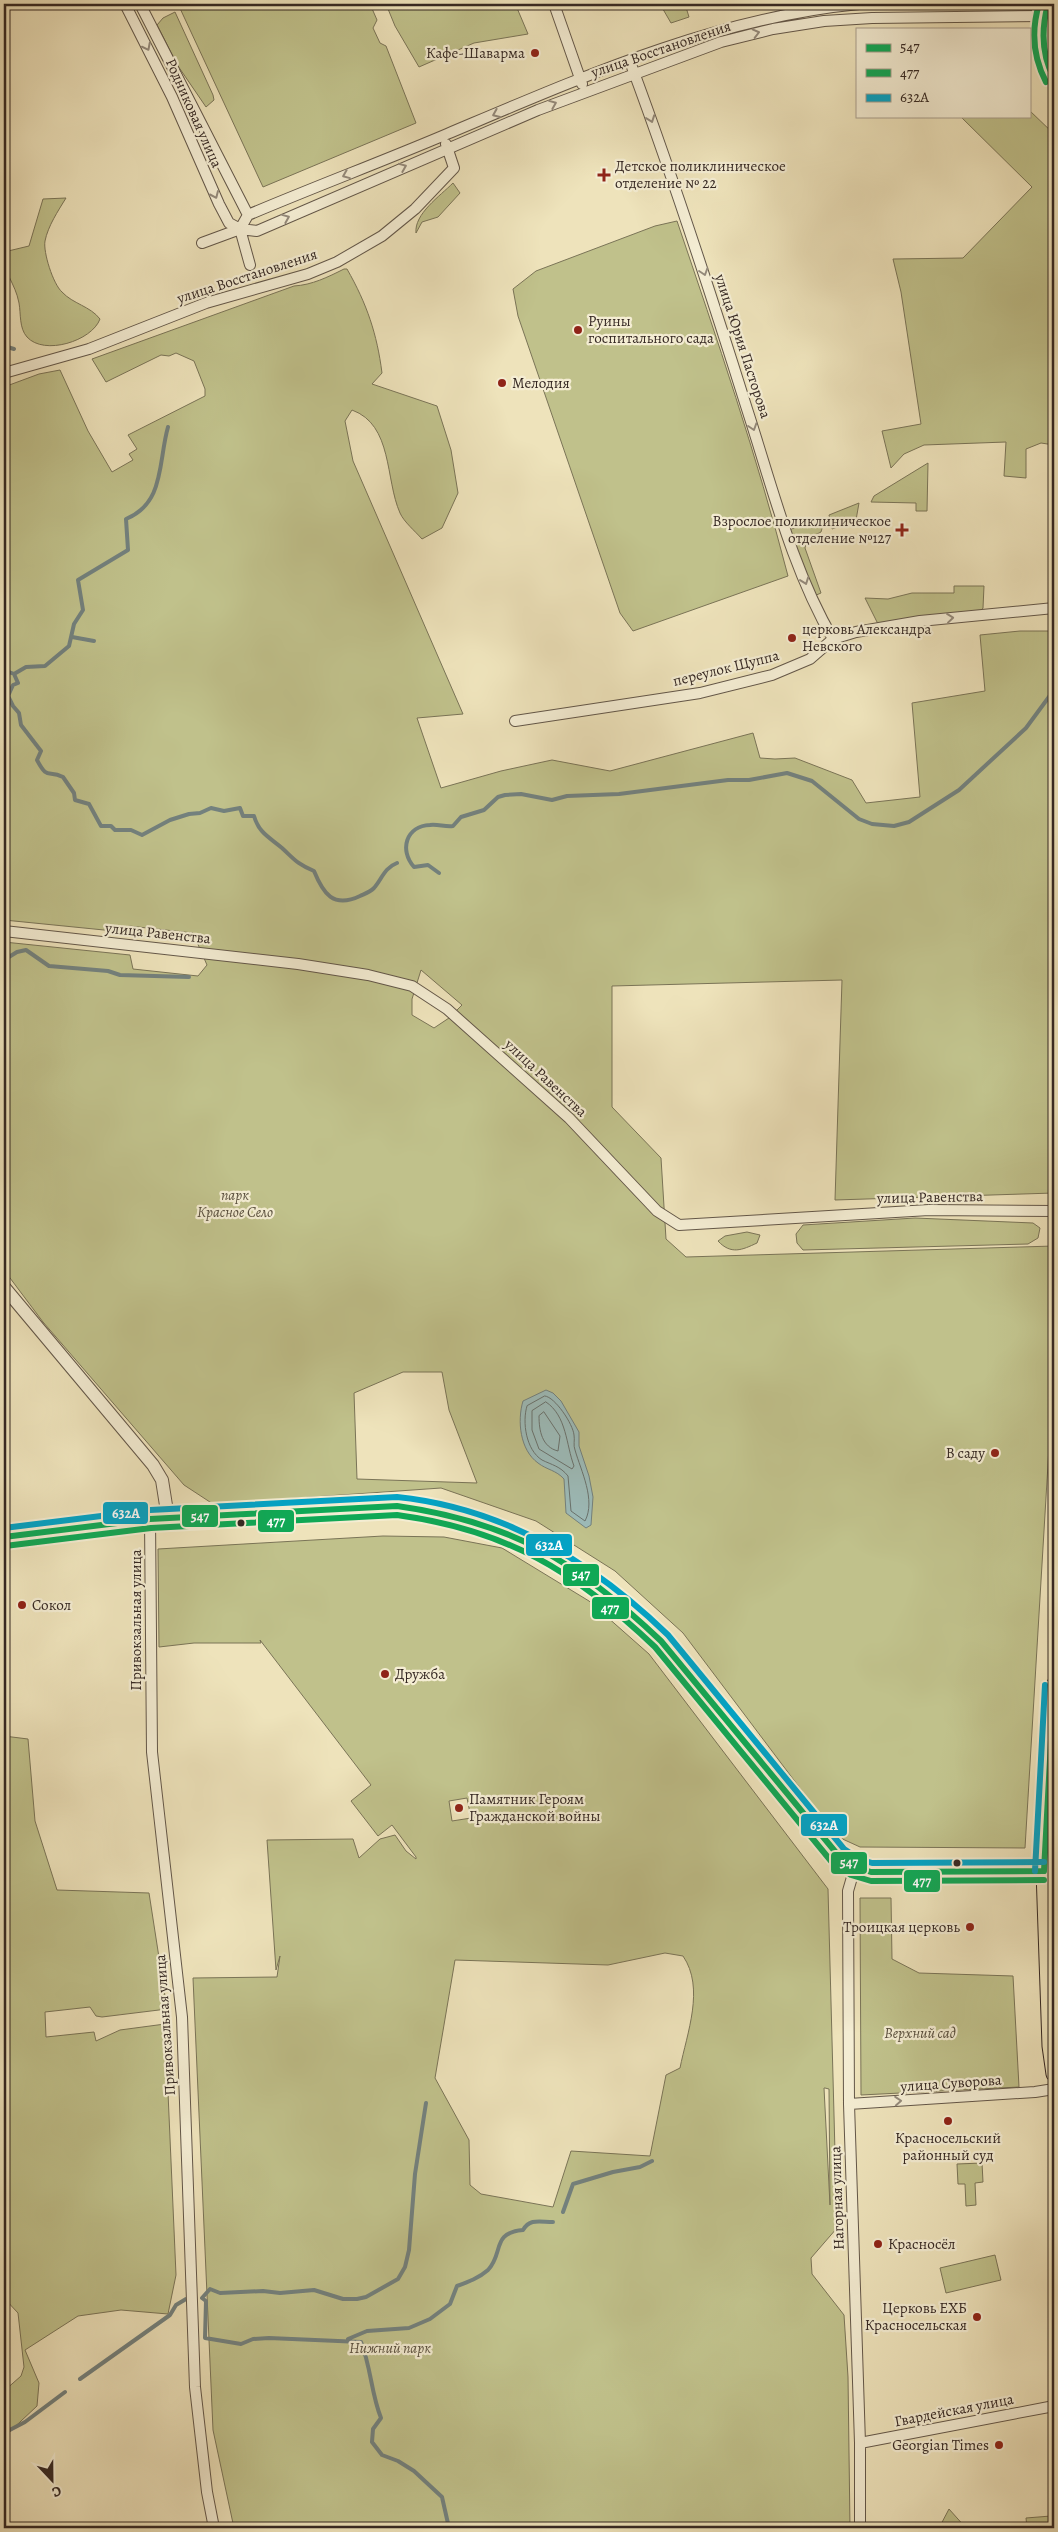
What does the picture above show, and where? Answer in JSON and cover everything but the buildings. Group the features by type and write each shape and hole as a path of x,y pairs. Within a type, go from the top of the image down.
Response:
{"main road":[{"path":"1046,10 1043,46 1054,78"},
{"path":"4,1537 150,1519 397,1506 456,1514 512,1533 575,1568 632,1612 661,1641 838,1855 855,1867 871,1872 902,1873 1049,1871"},
{"path":"1054,1685 1049,1871 1050,2046 1054,2074"}],"street":[{"name":"Родниковая улица","path":"125,4 172,97 219,204 229,223 240,229"},
{"name":"Родниковая улица","path":"140,4 248,215"},
{"path":"554,4 584,92"},
{"name":"улица Восстановления","path":"248,215 580,79 698,36 771,16 859,4"},
{"name":"улица Восстановления","path":"202,243 240,229 257,231 584,92 721,42 774,29 824,21 1046,10"},
{"name":"улица Юрия Пасторова","path":"630,60 687,220 783,521 810,595 833,639"},
{"name":"улица Восстановления","path":"4,373 89,349 206,303 308,274 337,262 382,236 415,209 454,168 443,136"},
{"path":"248,215 240,229 250,265"},
{"name":"переулок Щуппа","path":"515,721 700,693 772,675 810,659 833,639 856,632 920,622 1054,608"},
{"name":"улица Равенства","path":"4,931 298,964 368,975 412,986 447,1009 569,1118 657,1211 679,1225 929,1210 1054,1211"},
{"path":"4,1287 153,1465 162,1480 168,1518"},
{"name":"Привокзальная улица","path":"150,1519 152,1752 182,2016 195,2387 207,2492 214,2528"},
{"name":"Нагорная улица","path":"855,1867 848,1891 850,2104 860,2443 860,2528"},
{"name":"улица Суворова","path":"850,2104 1035,2092 1054,2089"},
{"name":"Гвардейская улица","path":"860,2443 1054,2406"}],"green space":[{"path":"178,4 370,4 377,20 373,28 380,43 386,46 416,123 263,187"},
{"path":"386,4 526,4 517,8 528,34 474,43 419,67 395,26"},
{"path":"660,4 685,4 689,17 671,23"},
{"path":"175,12 213,95 214,100 206,107 178,66 157,25 163,18"},
{"path":"1030,111 1054,134 1054,445 1041,443 1026,449 1026,478 1004,476 1006,442 924,445 904,454 891,468 882,431 921,424 901,292 893,259 963,258 1032,187 962,118 1030,118"},
{"path":"453,183 460,193 438,217 422,222 416,233 416,226 423,212"},
{"path":"66,198 46,235 47,260 55,282 62,292 100,319 88,334 78,339 67,343 44,345 35,343 24,333 19,303 6,267 4,252 29,246 43,199"},
{"path":"677,221 750,442 788,576 633,631 620,613 518,316 513,289 536,271 655,226"},
{"name":"парк Красное Село","path":"347,269 366,307 374,332 382,373 372,384 437,406 451,450 458,493 442,528 422,539 400,513 395,499 386,454 375,428 365,417 352,410 345,421 353,461 463,714 417,718 441,788 501,771 552,760 610,771 753,733 760,758 795,758 852,780 866,803 920,797 912,703 985,691 980,635 1020,631 1054,631 1054,1193 835,1200 842,980 612,986 612,1107 661,1158 666,1239 686,1257 1054,1246 1054,1364 1025,1848 860,1847 836,1836 683,1633 615,1571 536,1521 441,1488 213,1504 184,1485 43,1322 4,1270 4,942 130,955 133,969 198,976 207,965 193,933 129,926 124,932 4,920 4,387 39,374 60,370 88,431 112,472 133,460 129,454 137,449 128,435 205,396 205,389 194,361 176,353 169,356 161,355 106,382 92,359 294,286 320,280","holes":["421,970 462,1005 449,1018 434,1028 412,1015 412,999","403,1372 442,1372 449,1410 477,1483 357,1479 354,1393"]},
{"path":"928,463 927,511 916,511 916,503 871,502 874,496"},
{"path":"859,503 856,520 832,529 829,515"},
{"path":"819,518 823,525 821,532 807,539 805,548 821,593 814,596 789,530"},
{"path":"954,586 984,586 983,608 981,611 878,624 865,598 888,599 912,593 954,593"},
{"path":"915,1218 1033,1223 1040,1228 1038,1238 1028,1244 803,1250 797,1243 796,1234 803,1225"},
{"path":"747,1232 760,1235 757,1243 746,1248 732,1250 718,1241 725,1236"},
{"name":"Нижний парк","path":"383,1536 444,1537 502,1548 589,1601 649,1654 828,1889 837,2228 811,2258 812,2274 844,2315 848,2377 850,2528 234,2528 213,2430 193,1978 277,1977 280,1956 276,1970 267,1840 353,1839 359,1858 380,1839 395,1835 406,1851 416,1859 416,1857 392,1825 378,1836 351,1801 371,1785 260,1640 261,1643 194,1643 159,1647 158,1549","holes":["467,1798 471,1818 452,1821 449,1801","665,1953 683,1956 693,1982 694,1996 690,2026 680,2068 666,2075 650,2156 571,2151 553,2207 481,2194 470,2185 469,2140 435,2078 455,1960 608,1965","824,2088 829,2089 830,2205"]},
{"path":"4,1736 28,1739 35,1821 57,1890 149,1893 167,2009 102,2017 96,2016 90,2007 45,2012 46,2037 94,2032 96,2041 120,2030 165,2024 176,2275 168,2314 121,2310 78,2316 25,2350 39,2383 37,2406 4,2437 4,2391 21,2376 24,2367 18,2313 4,2298"},
{"name":"Верхний сад","path":"860,1898 891,1898 892,1959 919,1973 1013,1976 1019,2087 861,2095"},
{"path":"982,2163 983,2182 975,2183 976,2205 966,2206 965,2184 958,2184 957,2164"},
{"path":"995,2255 1001,2280 946,2293 940,2268"},
{"path":"949,2509 966,2528 939,2528"},
{"path":"1051,2516 1051,2528 1027,2528 1026,2518"}],"water":[{"path":"546,1390 553,1393 561,1401 579,1432 579,1446 589,1476 593,1497 591,1525 586,1528 566,1513 564,1479 538,1463 527,1451 524,1443 520,1426 523,1401"}],"waterway":[{"path":"4,346 14,349"},
{"path":"14,674 26,667 45,666 69,646 74,624 83,610 78,580 128,550 126,519 139,512 148,503 154,492 161,467 168,427"},
{"path":"72,637 94,641"},
{"path":"4,670 14,674 18,683 13,685 8,696 19,713 21,725 41,751 37,760 46,772 63,777 74,793 75,800 89,804 101,826 111,826 115,830 131,830 142,835 170,820 189,814 200,813 211,808 224,811 240,808 243,816 254,816 265,834 296,861 314,871 321,886 330,897 343,901 351,900 371,891 386,871 397,863"},
{"path":"439,873 428,865 414,867 409,860 406,847 410,834 422,826 453,826 461,817 484,810 498,797 505,795 521,794 552,800 567,796 619,794 728,780 749,780 787,773 812,781 859,819 872,824 894,826 909,822 959,790 1026,728 1054,690"},
{"path":"4,960 17,952 26,950 49,966 108,971 120,975 189,977"},
{"path":"426,2103 415,2174 409,2250 405,2267 398,2279 366,2297 357,2299 343,2299 314,2290 280,2293 263,2291 220,2293 210,2289 202,2298 206,2301 205,2338 241,2344 253,2339 269,2338 361,2342 381,2418 373,2429 372,2442 382,2455 398,2461 414,2471 442,2497 449,2528"},
{"path":"563,2212 573,2184 613,2172 640,2167 652,2161"},
{"path":"348,2339 367,2331 409,2328 430,2319 450,2304 457,2286 477,2278 488,2270 493,2264 502,2239 506,2235 523,2230 532,2222 553,2222"},
{"path":"80,2379 170,2315 176,2305 186,2299"},
{"path":"4,2433 25,2422 65,2392"}],"transit line":[{"name":"477","path":"1039,4 1034,34 1038,63 1046,82"},
{"name":"547","path":"1048,4 1043,42 1054,78"},
{"name":"632А","path":"1054,14 1051,33 1054,57"},
{"name":"632А","path":"4,1528 150,1510 397,1497 436,1503 474,1513 510,1526 544,1542 609,1584 639,1608 668,1635 844,1849 859,1859 872,1863 1044,1862"},
{"name":"547","path":"4,1537 150,1519 397,1506 438,1513 475,1523 509,1535 541,1550 571,1568 631,1613 661,1641 838,1855 855,1867 871,1872 1044,1871"},
{"name":"477","path":"5,1546 151,1528 397,1515 472,1531 506,1543 537,1558 567,1576 596,1596 655,1647 831,1861 851,1875 871,1881 1044,1880"},
{"name":"632А","path":"1035,1871 1045,1685"},
{"name":"547","path":"1044,1871 1054,1685"}],"place":[{"name":"Кафе-Шаварма","path":"535,53"},
{"name":"Детское поликлиническое отделение № 22","path":"604,175"},
{"name":"Руины госпитального сада","path":"578,330"},
{"name":"Мелодия","path":"502,383"},
{"name":"Взрослое поликлиническое отделение №127","path":"902,530"},
{"name":"церковь Александра Невского","path":"792,638"},
{"name":"В саду","path":"995,1453"},
{"name":"Сокол","path":"22,1605"},
{"name":"Дружба","path":"385,1674"},
{"name":"Памятник Героям Гражданской войны","path":"459,1808"},
{"name":"Троицкая церковь","path":"970,1927"},
{"name":"Красносельский районный суд","path":"948,2121"},
{"name":"Красносёл","path":"878,2244"},
{"name":"Церковь ЕХБ Красносельская","path":"977,2317"},
{"name":"Georgian Times","path":"999,2445"}]}
